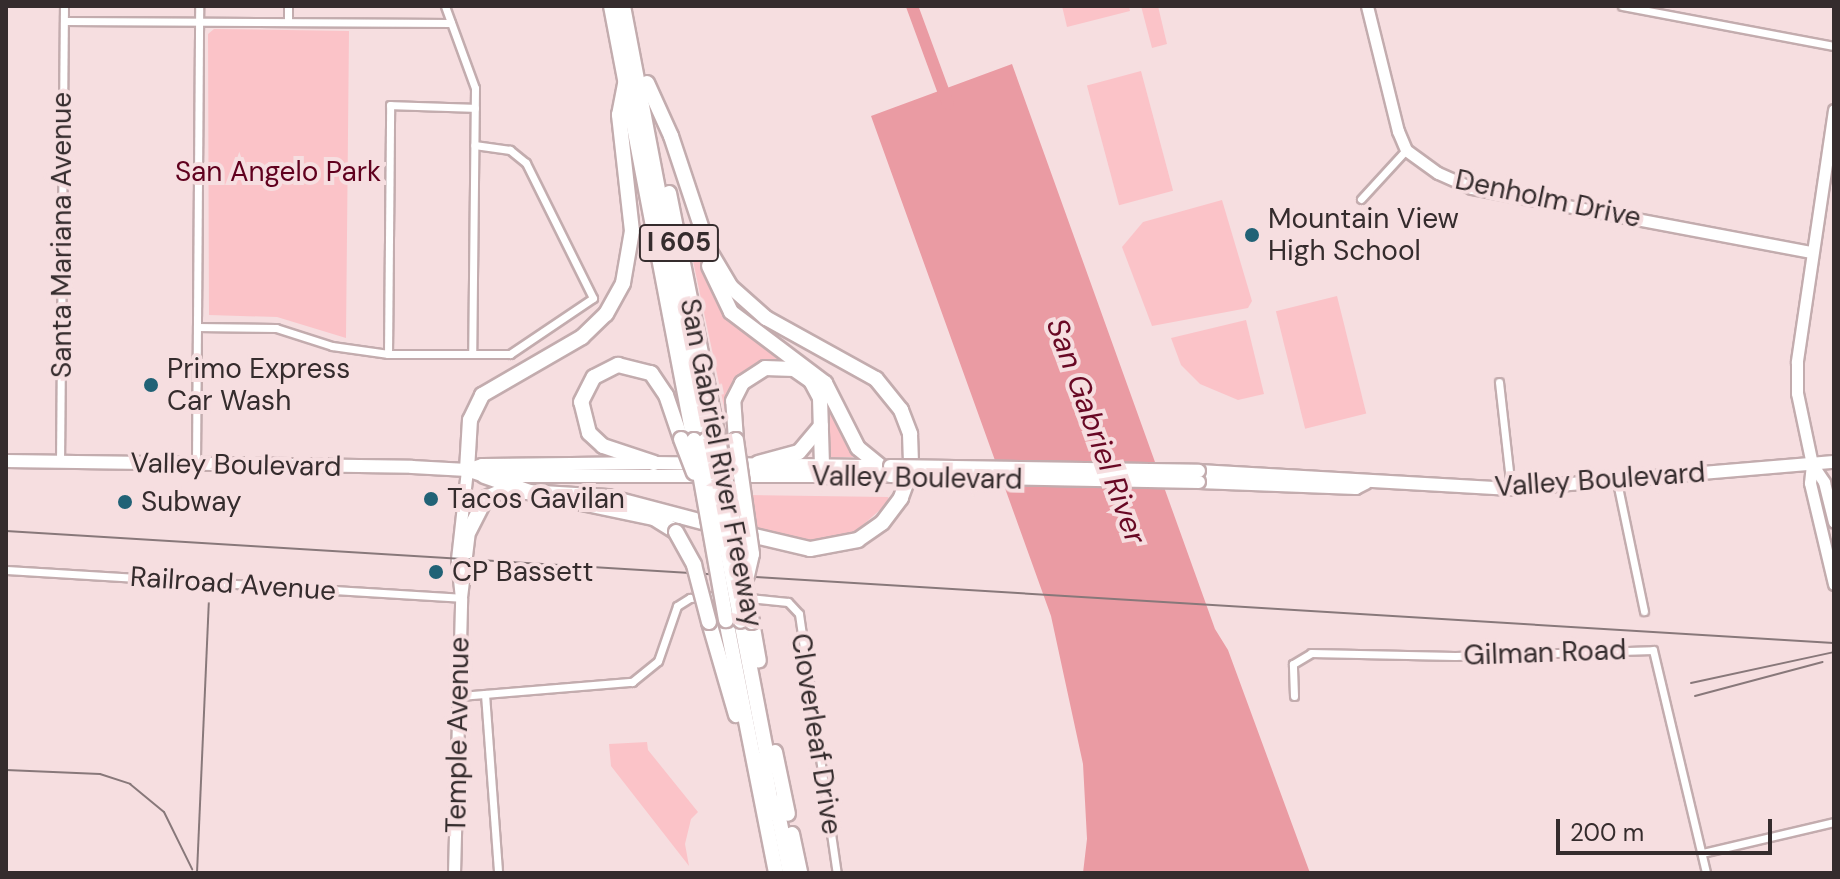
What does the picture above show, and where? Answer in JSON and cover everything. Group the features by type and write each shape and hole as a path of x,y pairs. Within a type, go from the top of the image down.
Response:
{"highway":[{"name":"San Gabriel River Freeway","path":"611,6 647,83 707,506 739,621 800,873"},
{"path":"620,6 700,440 739,621 787,873"},
{"name":"San Gabriel River Freeway","path":"632,6 625,83 700,440 745,583 739,621 759,792 776,873"},
{"path":"467,470 470,420 482,395 582,337 606,314 623,283 632,237 619,115 625,83"},
{"path":"647,83 671,136 716,285 731,312 825,383 858,448 886,469"},
{"path":"526,492 640,503 820,549 865,535 901,498 912,446 894,398 865,371 781,328 741,299 716,264 697,217"},
{"path":"654,463 603,446 589,433 581,402 594,377 618,365 651,373 700,440"},
{"path":"745,583 752,554 733,413 737,390 765,368 794,369 811,381 820,398 826,470"},
{"path":"758,463 799,452 816,437 822,422"},
{"path":"484,476 509,488 647,516 676,532 694,565 759,792"},
{"path":"466,530 486,498 509,488"}],"main road":[{"path":"1367,6 1406,150"},
{"path":"1834,110 1810,252 1797,362 1797,393 1812,464 1810,483 1834,584"},
{"name":"Denholm Drive","path":"1406,150 1438,173 1472,188 1810,252"},
{"name":"Valley Boulevard","path":"6,461 467,470 484,476 886,469 1199,477 1356,477 1366,483 1511,489 1834,462"},
{"name":"Valley Boulevard","path":"467,470 482,465 654,463 758,463 826,470"},
{"path":"1812,464 1824,482 1834,522"},
{"name":"Temple Avenue","path":"454,873 467,470"}],"street":[{"name":"Santa Mariana Avenue","path":"60,463 64,6"},
{"path":"196,465 199,6"},
{"path":"288,6 288,20"},
{"path":"445,6 473,75 472,354"},
{"path":"1622,6 1834,46"},
{"path":"64,21 451,23"},
{"path":"388,354 390,105 475,108"},
{"path":"197,327 276,328 332,346 388,354 510,354 593,298 526,163 510,150 474,145"},
{"path":"1361,199 1406,150"},
{"path":"1499,382 1511,489"},
{"name":"Gilman Road","path":"1617,482 1644,611"},
{"name":"Railroad Avenue","path":"6,570 461,598"},
{"name":"Cloverleaf Drive","path":"485,694 640,679 658,661 673,613 690,598 788,602 797,611 837,873"},
{"name":"Gilman Road","path":"1294,696 1293,664 1311,653 1455,656 1653,650 1706,873"},
{"path":"460,696 485,694 498,873"},
{"path":"1702,853 1834,822"}],"green space":[{"path":"1062,6 1129,6 1130,11 1067,27"},
{"path":"1141,6 1158,6 1167,44 1152,48"},
{"name":"San Angelo Park","path":"214,29 349,31 346,338 277,317 209,315 208,34"},
{"path":"1141,71 1173,191 1119,205 1087,85"},
{"path":"1222,200 1252,301 1248,308 1152,326 1122,247 1143,222"},
{"path":"699,241 713,296 743,331 813,376 860,457 827,457 812,378 761,365 726,416 689,242"},
{"path":"1337,296 1366,413 1305,429 1276,311"},
{"path":"1246,320 1264,394 1238,400 1200,384 1181,365 1171,338"},
{"path":"748,495 888,497 890,501 846,540 813,546 750,529"},
{"path":"647,742 648,750 698,812 691,819 685,844 689,866 611,766 609,744"}],"water":[{"path":"1012,64 1215,629 1228,650 1310,873 1083,873 1087,839 1083,764 1051,616 871,116"}],"waterway":[{"name":"San Gabriel River","path":"912,6 948,104"}],"railway":[{"path":"6,531 1834,643"},
{"path":"197,873 209,603"},
{"path":"1691,683 1834,652"},
{"path":"1695,696 1823,662"},
{"path":"6,770 100,774 130,784 164,812 192,869"}],"place":[{"name":"Mountain View High School","path":"1252,235"},
{"name":"Primo Express Car Wash","path":"151,385"},
{"name":"Tacos Gavilan","path":"431,499"},
{"name":"Subway","path":"125,502"},
{"name":"CP Bassett","path":"436,572"}]}
